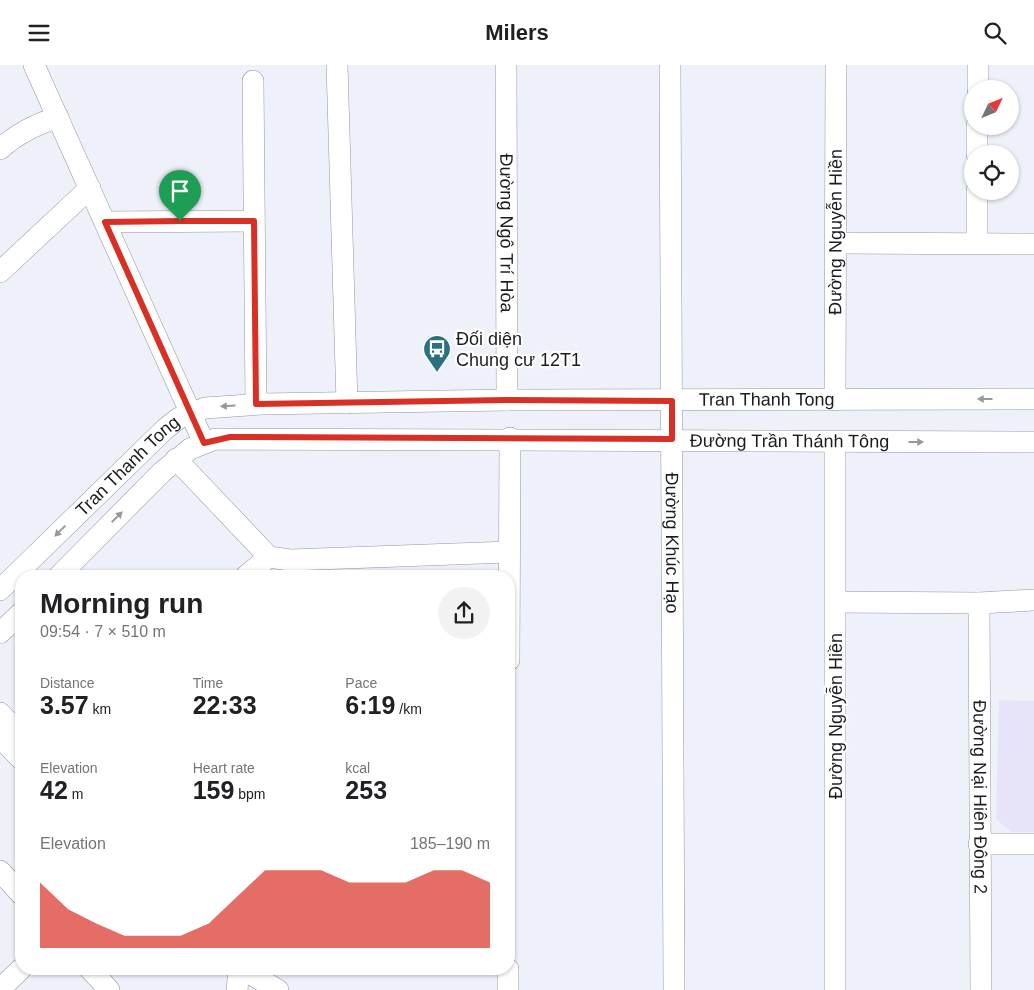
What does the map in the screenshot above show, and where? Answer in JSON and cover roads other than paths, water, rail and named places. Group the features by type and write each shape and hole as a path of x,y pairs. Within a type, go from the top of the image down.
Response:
{"street":[{"path":"34,65 192,412 204,443"},
{"path":"337,65 347,403"},
{"name":"Đường Ngô Trí Hòa","path":"506,65 507,400"},
{"name":"Đường Khúc Hạo","path":"670,65 674,990"},
{"name":"Đường Nguyễn Hiền","path":"835,400 837,243 836,65"},
{"path":"978,65 978,80"},
{"path":"253,81 256,404"},
{"path":"1,147 32,126 58,117"},
{"path":"0,272 90,188"},
{"path":"977,200 977,243"},
{"path":"105,222 254,221"},
{"path":"837,243 1034,243"},
{"name":"Tran Thanh Tong","path":"20,570 165,429 192,412 218,407 256,404 507,400 1034,399"},
{"name":"Đường Trần Thánh Tông","path":"65,570 176,459 204,443 230,437 1034,442"},
{"path":"509,570 510,438"},
{"name":"Đường Nguyễn Hiền","path":"834,442 836,602 835,990"},
{"path":"176,459 269,557 290,560 509,552"},
{"path":"253,570 269,557"},
{"name":"Tran Thanh Tong","path":"0,590 15,575"},
{"path":"836,602 979,603 1034,600"},
{"name":"Đường Nại Hiên Đông 2","path":"979,603 981,990"},
{"path":"0,633 15,619"},
{"path":"0,713 15,729"},
{"path":"0,737 15,753"},
{"path":"979,844 1034,844"},
{"path":"0,871 15,887"},
{"path":"0,989 15,975"},
{"path":"95,975 109,990"},
{"path":"237,990 238,975"},
{"path":"252,975 278,990"},
{"path":"508,975 508,990"}],"place":[{"name":"Đối diện Chung cư 12T1","path":"437,373"}]}
